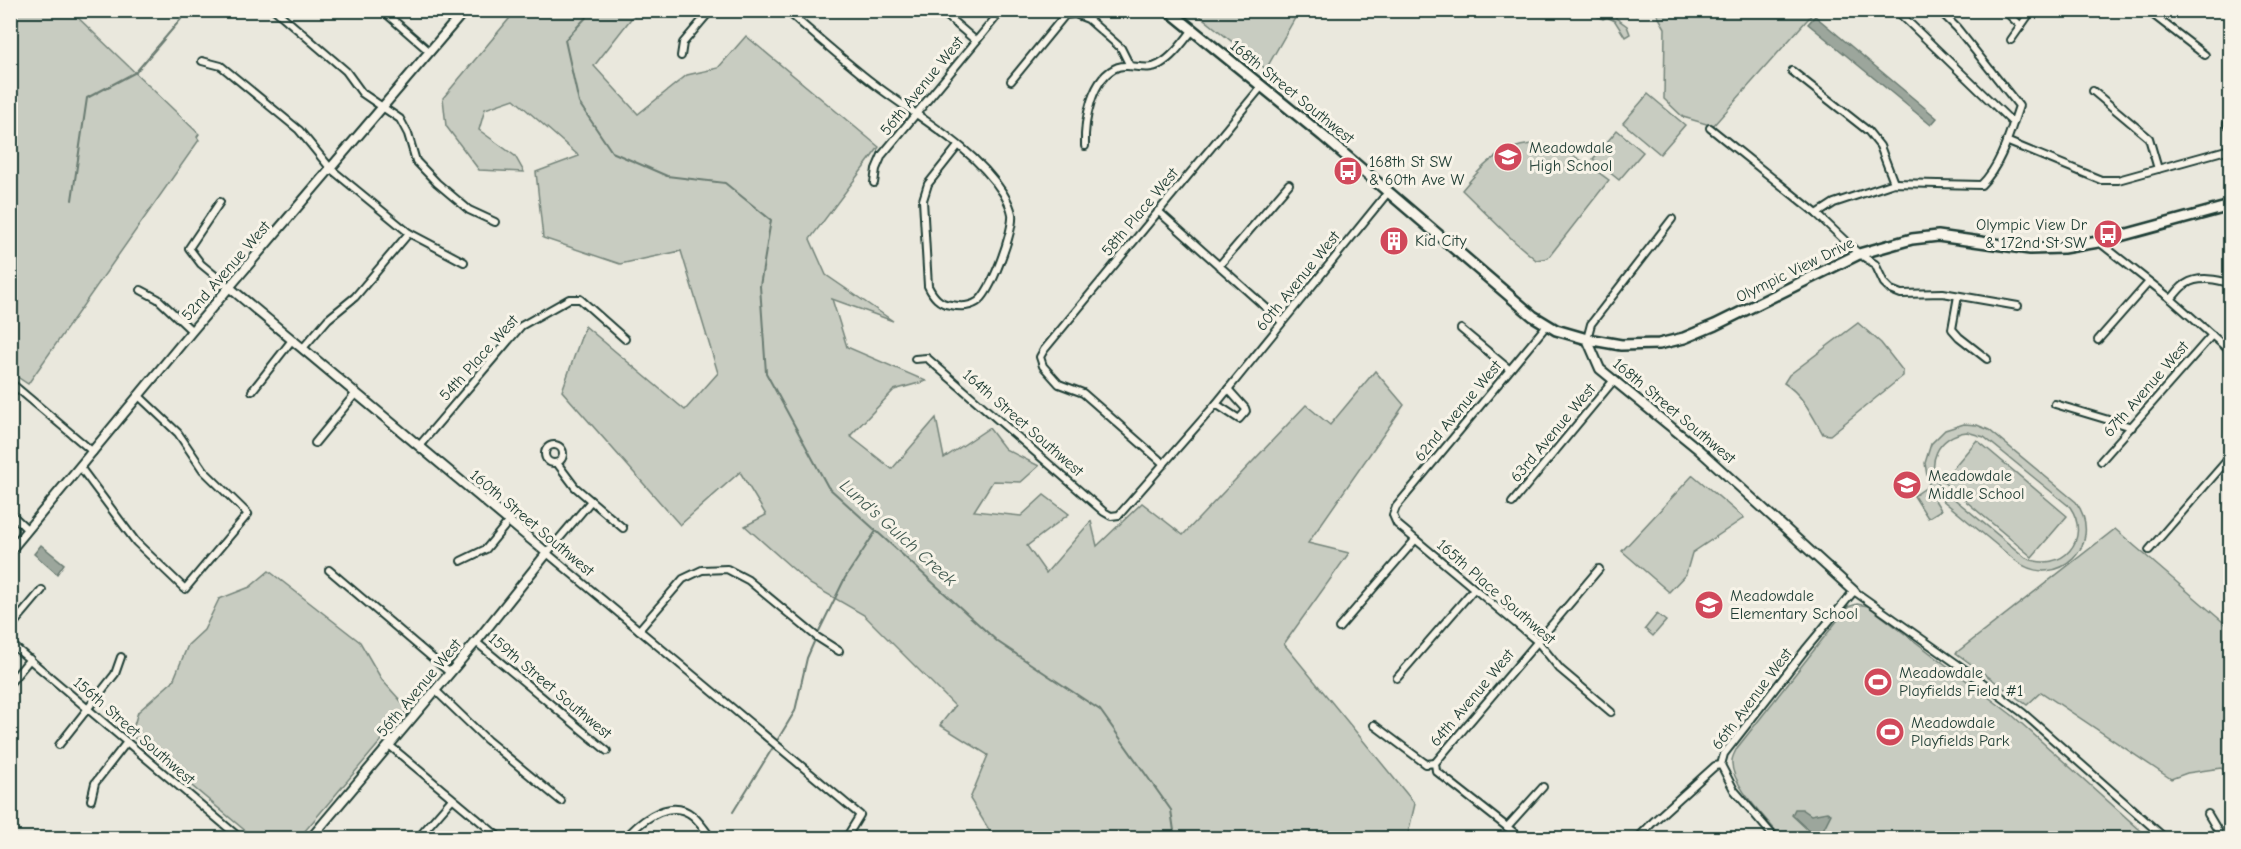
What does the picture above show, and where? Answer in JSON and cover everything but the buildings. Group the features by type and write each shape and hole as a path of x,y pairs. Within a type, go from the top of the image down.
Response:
{"main road":[{"name":"168th Street Southwest","path":"1168,10 1389,191 1546,325 1587,339"},
{"name":"Olympic View Drive","path":"1587,339 1621,345 1642,345 1684,338 1859,254 1912,238 1938,236 2030,249 2063,248 2098,242 2230,206"}],"street":[{"path":"275,10 346,71 362,93 400,119 408,134 416,161 436,183 470,210 495,222"},
{"path":"382,10 430,52"},
{"name":"52nd Avenue West","path":"10,551 229,287 465,10"},
{"path":"681,56 683,44 711,10"},
{"path":"786,10 874,84 958,146 1004,194 1012,215 1009,235 988,291 979,302 963,307 945,305 933,296 928,286 923,200 928,183 958,146"},
{"path":"940,10 976,41"},
{"name":"56th Avenue West","path":"874,183 876,169 882,155 1002,10"},
{"path":"1896,10 2013,123"},
{"path":"1817,214 1834,203 1894,183 1981,185 1988,178 2006,141 2019,106 1957,28 1939,10"},
{"path":"2004,10 2021,26"},
{"path":"2011,40 2032,10"},
{"path":"2147,10 2205,55"},
{"path":"1011,81 1065,15 1075,14 1088,19 1121,48 1130,66"},
{"path":"1086,146 1088,112 1097,87 1103,78 1117,68 1130,66 1148,68 1158,65 1176,51 1192,31"},
{"path":"202,61 221,66 298,130 331,169 409,232 464,262"},
{"path":"1792,71 1868,131 1880,146 1894,183"},
{"name":"58th Place West","path":"1164,464 1083,393 1059,384 1043,366 1041,357 1044,350 1262,86"},
{"path":"2093,91 2149,138 2158,169"},
{"path":"1710,128 1817,214 1859,254 1875,264 1884,283 1891,290 1901,294 1943,293 2018,306"},
{"path":"2006,141 2102,180 2118,180 2230,149"},
{"path":"1219,266 1289,184"},
{"name":"60th Avenue West","path":"1111,516 1119,515 1216,404 1389,191"},
{"name":"160th Street Southwest","path":"220,202 189,248 201,264 860,815 846,838"},
{"path":"1158,211 1282,322"},
{"path":"1587,339 1591,324 1672,219"},
{"path":"303,348 328,319 356,297 409,232"},
{"path":"2098,242 2171,299 2230,351"},
{"path":"2171,299 2186,283 2219,279 2230,284"},
{"path":"2098,340 2149,282"},
{"path":"141,290 158,299 192,331"},
{"path":"1958,296 1952,329 1987,359"},
{"name":"54th Place West","path":"419,446 521,326 569,299 580,298 625,339"},
{"name":"62nd Avenue West","path":"1393,515 1396,507 1546,325"},
{"path":"1461,329 1509,369"},
{"name":"67th Avenue West","path":"2101,461 2212,334"},
{"name":"168th Street Southwest","path":"1587,339 1600,369 1698,448 1854,591 2023,713 2165,838"},
{"path":"252,391 292,340"},
{"name":"164th Street Southwest","path":"915,359 927,358 1111,516"},
{"name":"63rd Avenue West","path":"1512,503 1614,380"},
{"path":"10,382 93,452"},
{"path":"1216,404 1235,417 1244,416 1245,408 1228,388"},
{"path":"315,443 356,393"},
{"path":"80,467 136,542 184,589 248,514 203,470 178,433 139,396"},
{"path":"2055,404 2132,427"},
{"path":"2149,550 2230,457"},
{"path":"557,463 567,478 622,528"},
{"path":"547,553 591,501"},
{"path":"10,513 28,530"},
{"name":"165th Place Southwest","path":"1393,515 1397,524 1538,642 1560,669 1611,712"},
{"path":"461,561 486,549 509,521"},
{"path":"1339,628 1415,540"},
{"name":"56th Avenue West","path":"311,838 476,642 547,553"},
{"path":"639,630 683,579 702,570 727,569 748,580 817,637 839,651"},
{"name":"64th Avenue West","path":"1435,763 1599,569"},
{"path":"329,570 450,673"},
{"path":"1397,678 1474,589"},
{"path":"10,628 42,590"},
{"name":"66th Avenue West","path":"1638,838 1715,766 1721,765 1724,754 1854,591"},
{"name":"159th Street Southwest","path":"476,642 607,751"},
{"name":"156th Street Southwest","path":"10,643 240,838"},
{"path":"59,745 115,674 121,657"},
{"path":"10,683 30,659"},
{"path":"435,690 487,740 561,801"},
{"path":"1374,725 1425,764 1435,763 1436,771 1521,838"},
{"path":"91,800 95,783 128,742"},
{"path":"388,745 500,838"},
{"path":"1721,765 1734,790 1775,838"},
{"path":"1507,828 1543,787"},
{"path":"418,838 452,799"},
{"path":"630,833 644,819 668,809 680,809 692,815 711,838"},
{"path":"2208,814 2220,837 2230,834"}],"shaded area":[{"path":"11,10 71,11 199,134 197,137 199,140 28,384 10,372"},
{"path":"512,11 637,11 594,66 638,114 687,75 718,68 746,36 879,147 810,239 826,275 893,321 832,299 847,347 926,381 894,390 850,436 892,469 936,418 944,458 989,428 1005,449 1039,466 1021,482 993,481 974,511 1021,516 1044,495 1069,514 1027,546 1046,573 1091,521 1097,546 1142,503 1183,535 1306,405 1330,425 1375,371 1404,405 1308,543 1349,553 1284,644 1415,804 1407,838 994,838 970,799 988,755 940,725 955,706 864,615 810,584 745,526 766,515 740,472 680,525 562,391 585,326 685,410 718,373 681,251 620,264 543,238 536,172 579,156 514,99 485,109 479,130 515,156 524,172 479,170 446,126 443,98 514,13"},
{"path":"1194,11 1299,11 1266,69"},
{"path":"1594,11 1615,11 1616,18 1627,26 1630,34 1625,37 1615,21 1607,17 1603,19 1598,17"},
{"path":"1655,11 1815,11 1713,126 1683,117 1664,99 1665,28"},
{"path":"1815,16 1937,118 1931,125 1808,24"},
{"path":"1648,94 1685,125 1660,154 1623,123"},
{"path":"1617,130 1643,152 1619,180 1593,159"},
{"path":"1532,144 1564,151 1609,180 1548,258 1536,260 1462,190 1492,159 1510,149"},
{"path":"1858,323 1881,343 1903,371 1903,376 1830,435 1823,434 1802,399 1784,383 1789,375"},
{"path":"1964,424 1977,425 1989,430 2076,502 2084,518 2085,533 2081,547 2073,559 2061,567 2047,571 2032,569 2016,561 1935,494 1928,482 1925,463 1931,444 1945,430","holes":["1967,432 1984,437 2070,507 2076,519 2077,531 2070,550 2062,557 2039,562 2026,558 1941,488 1936,479 1934,461 1942,445 1957,434"]},
{"path":"1977,440 2067,516 2032,557 1942,481"},
{"path":"1693,475 1744,518 1692,553 1686,574 1669,592 1622,551"},
{"path":"1927,487 1941,510 1928,518 1914,496"},
{"path":"2115,529 2230,628 2230,775 2221,768 2187,773 2171,779 2041,692 2027,705 1956,653"},
{"path":"41,545 64,564 57,574 34,554"},
{"path":"269,571 360,642 382,680 408,709 299,838 254,838 131,735 138,712 173,681 188,645 204,630 219,599 250,587"},
{"name":"Meadowdale Playfields Park","path":"1857,604 1868,606 2012,715 2149,838 1782,838 1743,791 1733,770 1732,758 1737,748 1848,607"},
{"path":"1657,614 1666,621 1653,636 1645,629"},
{"path":"1795,809 1802,809 1811,815 1827,812 1831,814 1824,828 1825,838 1812,838 1809,831 1792,815"}],"waterway":[{"name":"Lund's Gulch Creek","path":"72,200 87,98 136,72 181,19 183,10"},
{"name":"Lund's Gulch Creek","path":"593,10 565,40 579,103 612,152 667,176 725,183 771,220 760,286 766,373 828,487 998,642 1100,710 1171,810 1175,838"},
{"path":"819,631 845,578 876,531"},
{"path":"778,739 795,711 807,658 814,642"},
{"path":"733,812 772,749"}],"place":[{"name":"Meadowdale High School","path":"1508,157"},
{"name":"168th St SW & 60th Ave W","path":"1348,171"},
{"name":"Olympic View Dr & 172nd St SW","path":"2108,234"},
{"name":"Kid City","path":"1394,241"},
{"name":"Meadowdale Middle School","path":"1907,485"},
{"name":"Meadowdale Elementary School","path":"1709,605"},
{"name":"Meadowdale Playfields Field #1","path":"1878,682"},
{"name":"Meadowdale Playfields Park","path":"1890,732"}]}
